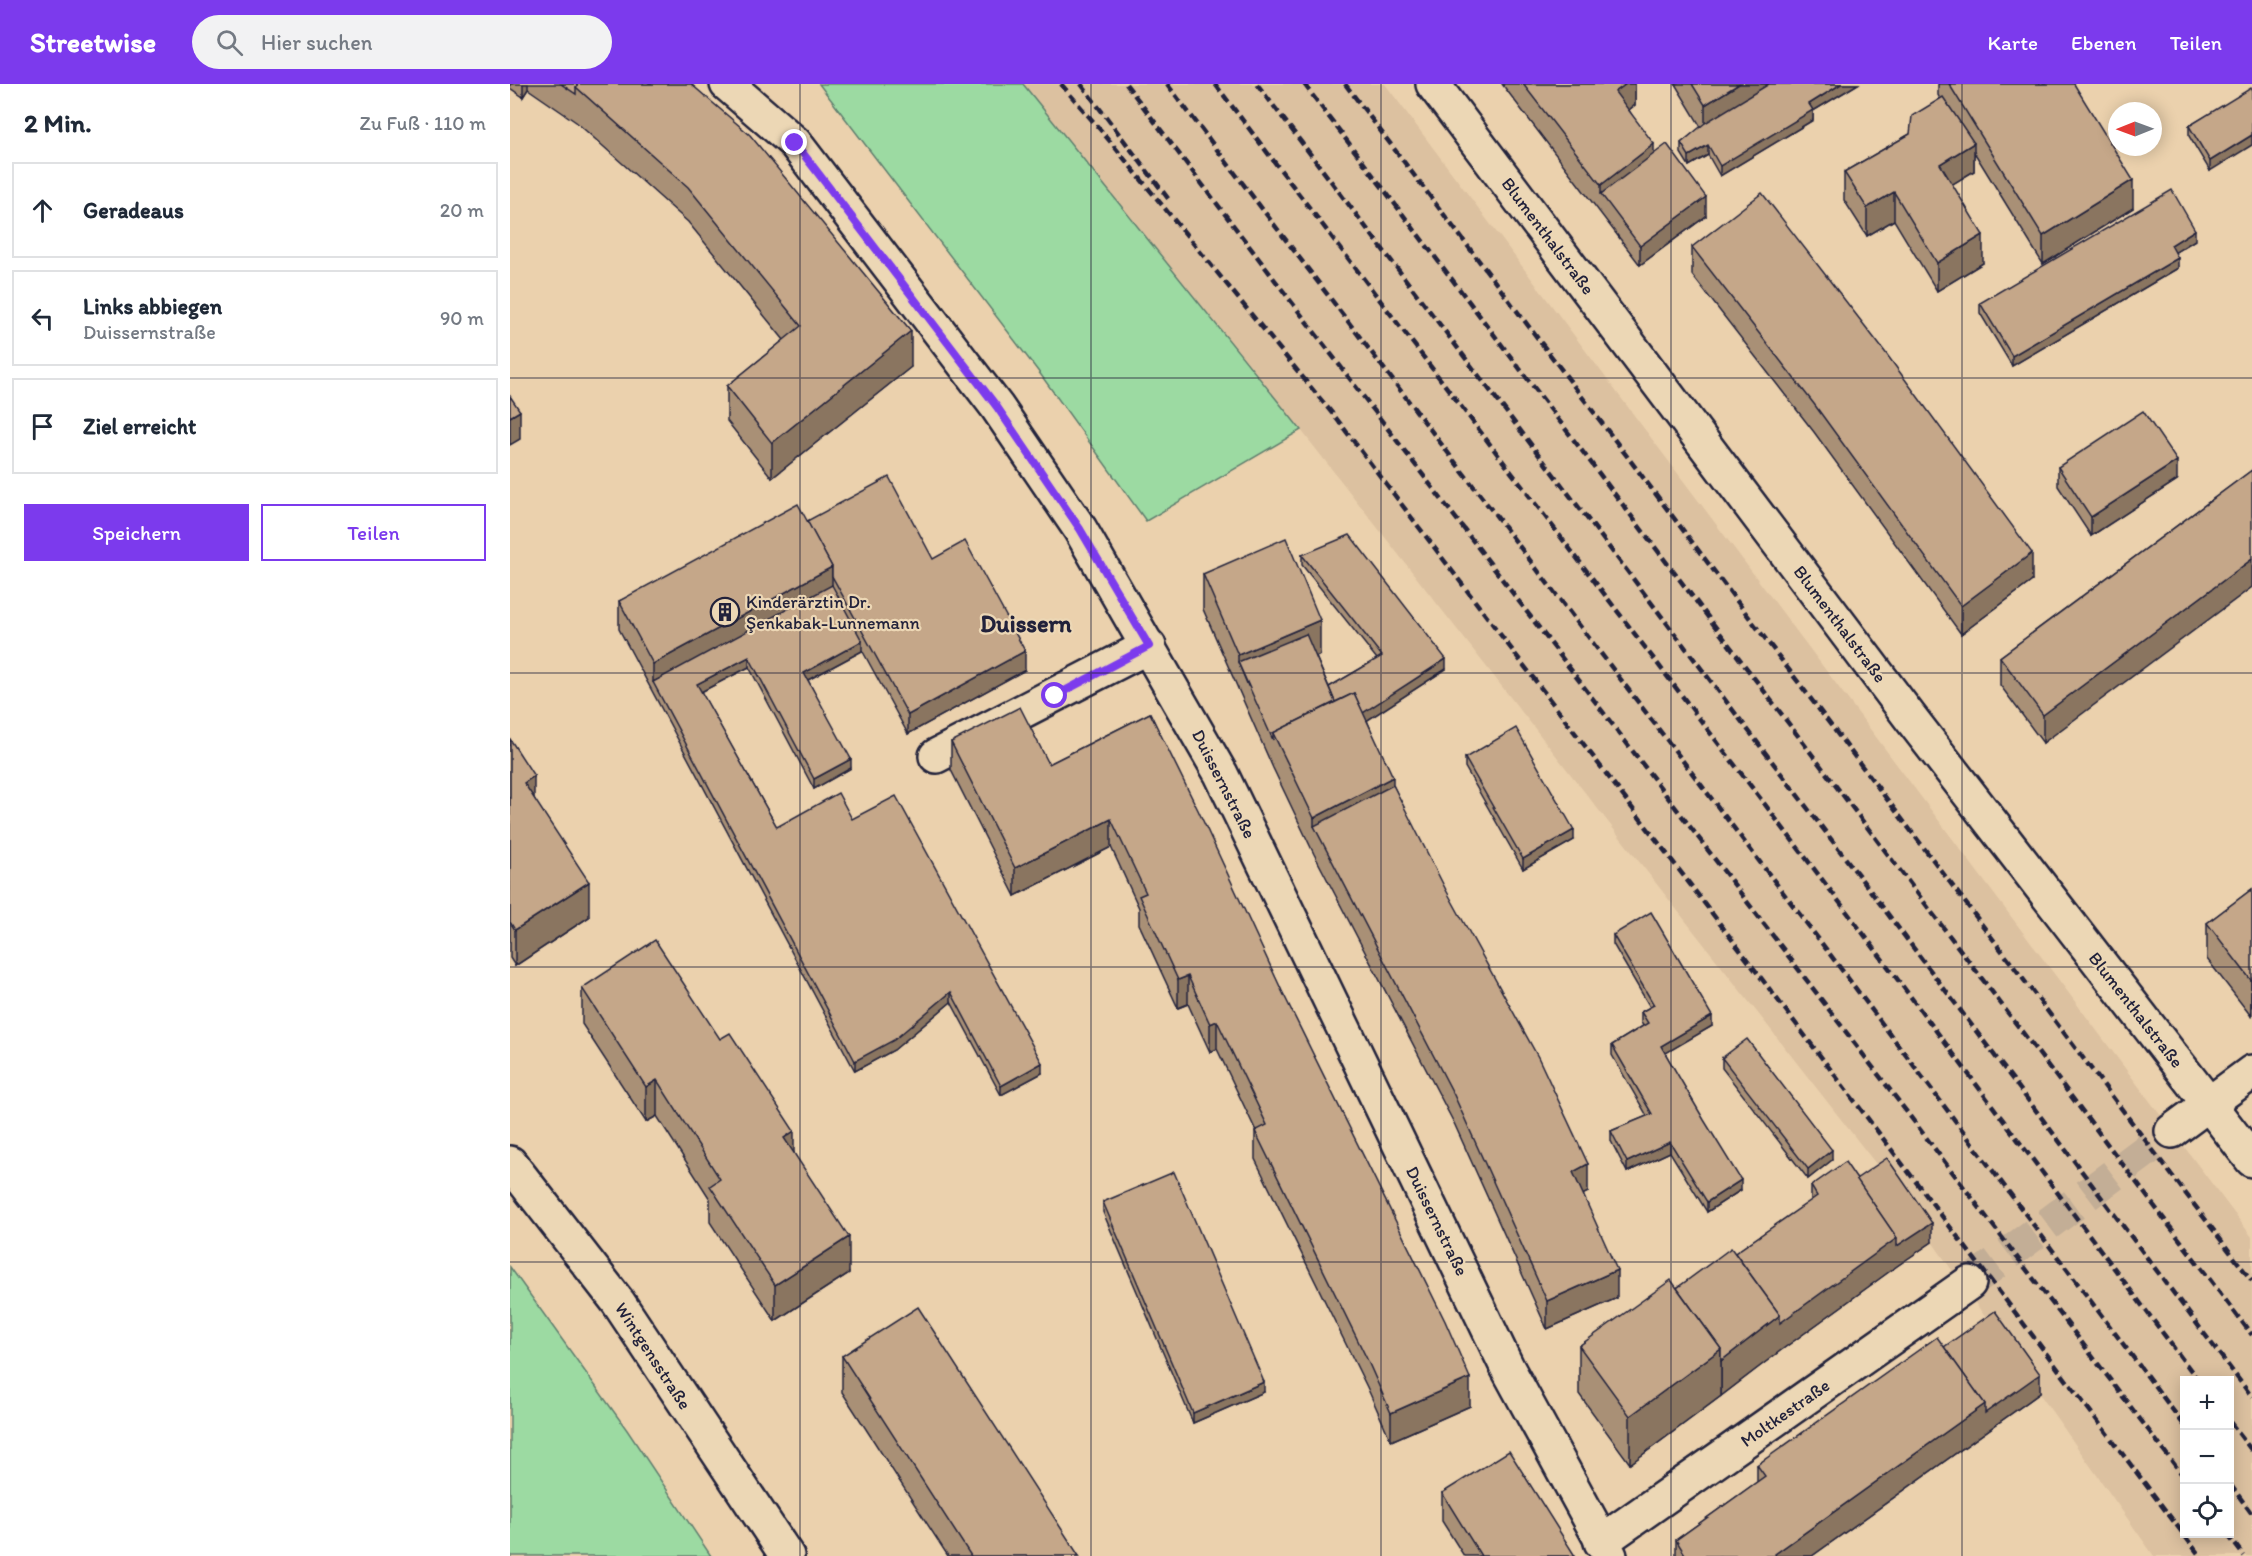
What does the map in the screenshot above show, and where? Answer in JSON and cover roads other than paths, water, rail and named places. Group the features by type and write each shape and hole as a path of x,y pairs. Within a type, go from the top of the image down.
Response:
{"street":[{"name":"Duissernstraße","path":"727,84 795,143 980,384 1080,529 1221,774 1508,1367 1606,1549"},
{"name":"Blumenthalstraße","path":"1433,84 1909,716 2252,1160"},
{"path":"936,756 1149,646"},
{"path":"2172,1131 2252,1072"},
{"name":"Wintgensstraße","path":"510,1163 618,1302 787,1556"},
{"name":"Moltkestraße","path":"1606,1549 1969,1283"}],"tunnel":[{"path":"1969,1283 2172,1131"}],"railway":[{"path":"1061,84 1336,418 2200,1556"},
{"path":"1081,84 1170,201"},
{"path":"1126,84 2180,1472"},
{"path":"1167,84 1817,937 2180,1420"},
{"path":"1215,84 1847,912 2195,1376"},
{"path":"1257,84 2252,1397"},
{"path":"1304,84 2252,1335"},
{"path":"1345,84 2252,1281"},
{"path":"2234,1427 2252,1451"},
{"path":"2234,1489 2252,1514"},
{"path":"2230,1538 2244,1556"}],"place":[{"name":"Kinderärztin Dr. Şenkabak-Lunnemann","path":"725,612"}],"district":[{"name":"Duissern","path":"1026,624"}]}
